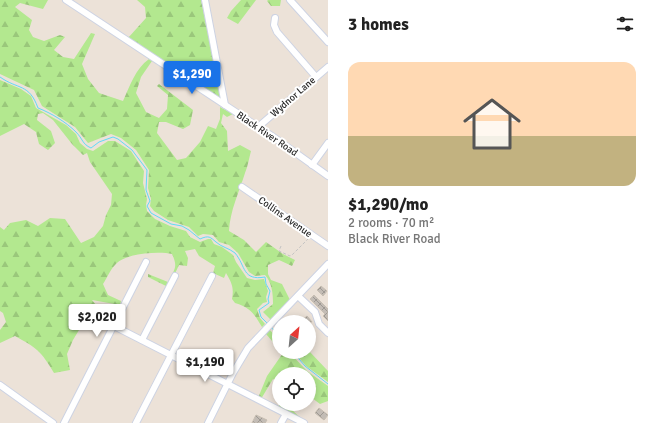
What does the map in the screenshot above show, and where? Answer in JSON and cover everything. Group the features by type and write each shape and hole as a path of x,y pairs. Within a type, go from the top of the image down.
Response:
{"street":[{"name":"Black River Road","path":"66,0 258,127 328,176"},
{"path":"205,0 225,105"},
{"path":"290,0 328,42"},
{"path":"275,18 274,25 277,32 316,77"},
{"name":"Wydnor Lane","path":"258,127 328,67"},
{"path":"312,165 328,143"},
{"name":"Collins Avenue","path":"242,187 328,246"},
{"path":"64,423 146,262"},
{"path":"208,423 248,348 328,264"},
{"path":"142,340 175,276"},
{"path":"136,423 212,276"},
{"path":"298,296 315,312 319,324 328,333"},
{"path":"114,326 304,423"},
{"path":"0,385 53,423"},
{"path":"282,423 286,414"}],"path":[{"path":"281,246 279,251 290,256 312,235"}],"green space":[{"path":"0,0 48,0 43,9 20,3 15,7 32,20 29,30 33,37 44,41 60,35 65,37 54,50 63,57 74,59 91,33 95,34 82,64 88,79 99,93 123,101 133,78 144,63 149,59 152,61 141,77 136,93 146,112 159,118 167,109 168,95 157,86 159,84 193,110 190,125 183,129 166,122 159,122 157,133 177,160 186,158 200,142 208,126 216,129 220,119 220,107 233,114 227,117 223,114 221,123 227,131 228,151 240,145 251,151 247,168 233,209 229,231 244,240 256,252 266,242 283,254 295,260 292,266 279,260 268,265 268,274 271,280 282,284 290,300 276,315 272,315 271,320 263,312 273,304 272,288 265,275 255,276 249,272 238,253 229,245 219,242 213,235 203,234 198,236 189,227 168,220 154,211 150,206 151,199 148,188 149,170 136,150 121,138 111,134 88,143 75,127 42,106 34,90 0,74"},
{"path":"137,0 201,0 221,95 220,97 214,96 128,38 146,18 145,7"},
{"path":"241,0 256,0 238,24 227,18"},
{"path":"281,0 280,6 271,6 267,1"},
{"path":"0,80 21,89 31,96 36,108 66,125 76,134 80,143 87,149 93,151 108,141 115,141 131,151 144,171 143,183 147,199 147,211 155,219 186,231 190,237 200,242 211,239 214,244 222,247 233,255 247,278 255,280 264,279 268,291 266,297 267,302 263,303 257,309 260,318 265,324 262,327 252,312 235,303 232,299 232,286 226,273 224,278 213,273 215,266 199,256 195,249 185,251 188,258 187,266 179,265 171,282 166,286 148,277 148,274 168,282 175,268 175,262 172,254 151,253 134,255 120,261 115,265 103,284 108,295 121,301 120,305 92,300 103,313 96,320 86,319 85,330 79,330 73,340 67,354 70,370 54,373 38,351 15,336 0,343 0,330 6,322 3,313 0,311 0,227 4,230 10,223 26,220 38,226 50,218 65,219 81,243 94,237 103,226 111,205 112,194 90,162 87,153 83,155 53,120 43,113 38,114 37,120 51,131 55,143 48,150 39,144 36,132 24,124 0,136"},
{"path":"269,329 272,332 272,341 266,334"},
{"path":"316,358 328,371 328,382 316,373 316,367 306,366 300,359"},
{"path":"279,359 296,359 303,367 273,367"},
{"path":"272,369 272,381 261,399 258,398 267,376"},
{"path":"316,377 328,386 328,401 320,404 316,401"},
{"path":"286,411 293,411 303,420"}],"building":[{"path":"321,286 327,291 323,296 317,290"},
{"path":"314,295 328,309 328,321 323,316 325,314 310,299"},
{"path":"319,408 328,415 324,420 315,413"},
{"path":"256,415 267,420 265,423 252,423"}],"waterway":[{"path":"0,77 31,94 38,108 53,115 68,125 76,132 84,143 91,148 99,142 113,137 132,150 147,170 146,190 150,201 147,206 151,213 171,224 182,226 200,239 205,237 211,238 235,253 248,275 258,278 265,277 266,284 270,291 268,299 269,303 259,310 261,317 267,323"},
{"path":"299,359 305,366 328,384"}]}
